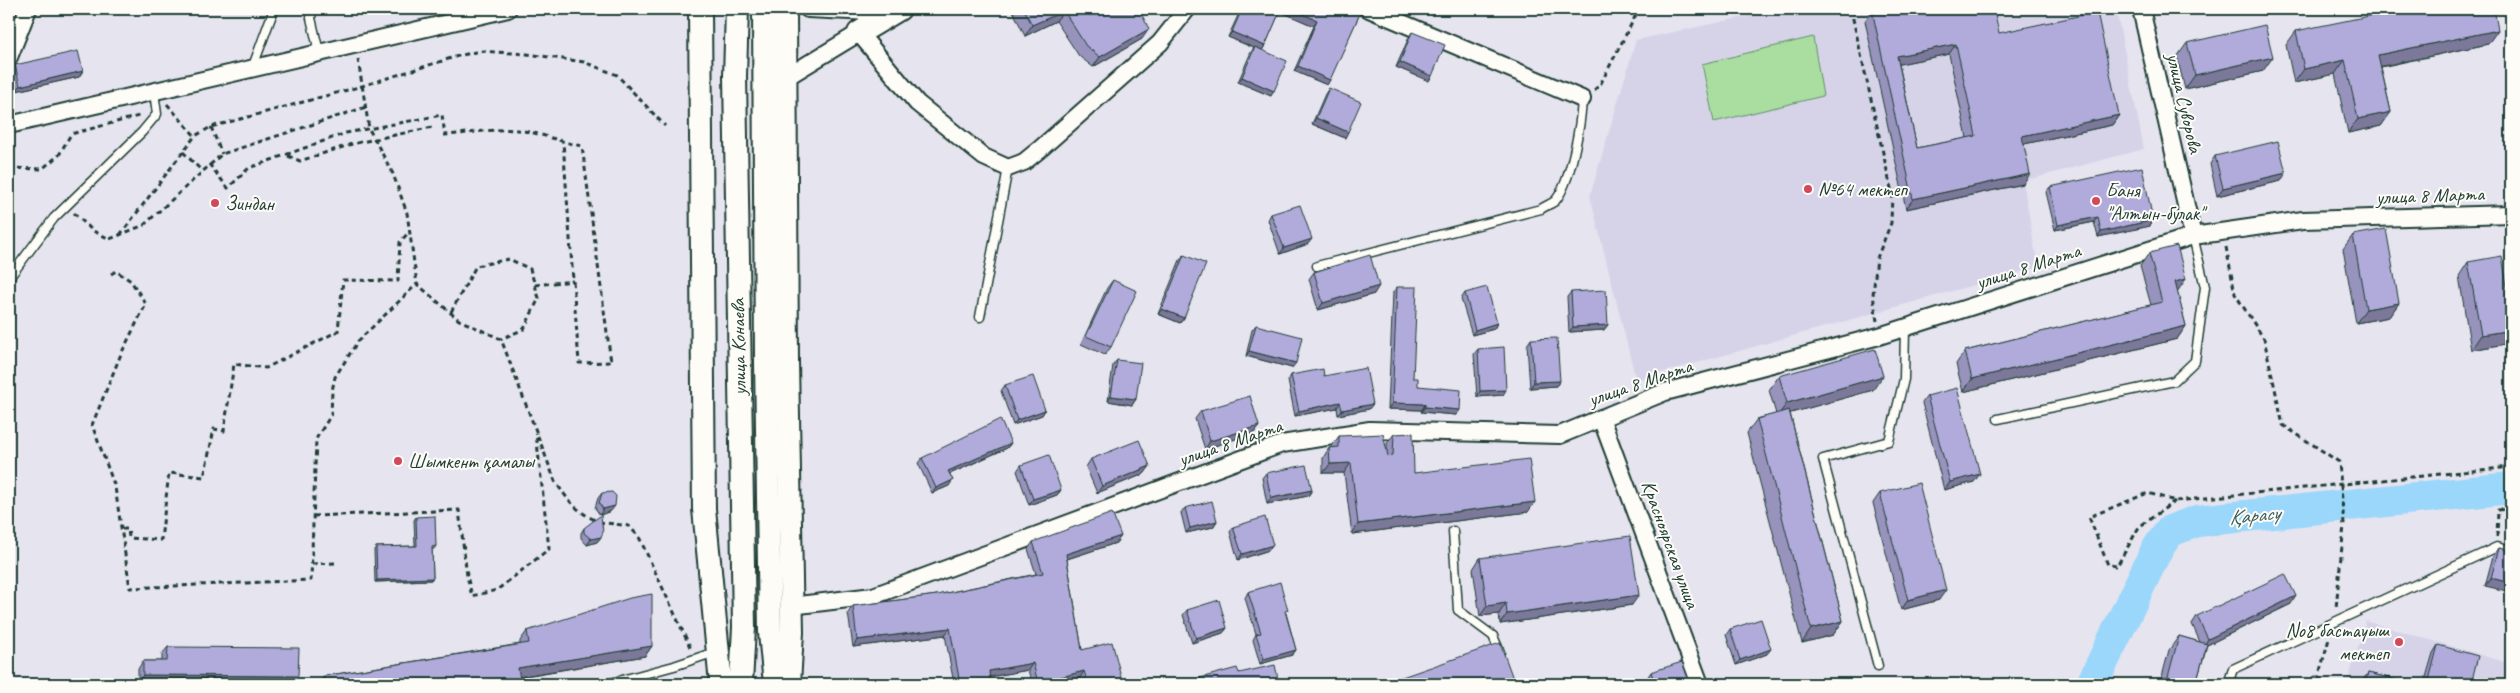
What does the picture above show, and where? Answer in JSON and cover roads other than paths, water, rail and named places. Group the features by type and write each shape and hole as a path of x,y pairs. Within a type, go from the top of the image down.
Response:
{"main road":[{"name":"улица Конаева","path":"700,9 704,509 716,651 722,684"},
{"name":"улица Конаева","path":"738,9 735,76 744,627 741,684"},
{"name":"улица Конаева","path":"764,9 766,401 770,633 774,684"},
{"path":"785,9 791,606 789,684"},
{"path":"860,33 895,11"}],"street":[{"path":"9,57 28,9"},
{"path":"9,125 508,9"},
{"path":"808,9 895,11"},
{"path":"785,78 860,33 916,103 984,157 1008,168 1024,162 1040,149 1160,43 1187,9"},
{"path":"1369,9 1582,99"},
{"name":"улица Суворова","path":"2141,9 2193,236"},
{"name":"улица 8 Марта","path":"791,606 873,596 1282,444 1370,430 1560,435 1665,392 1878,336 2193,236 2303,220 2511,214"},
{"name":"Красноярская улица","path":"1601,418 1700,684"}],"lane":[{"path":"252,69 274,9"},
{"path":"312,9 311,18 319,52"},
{"path":"9,278 54,218 142,132 156,112 154,92"},
{"path":"1317,266 1541,208 1554,202 1561,192 1580,130 1582,99"},
{"path":"980,317 1008,168"},
{"path":"1998,419 2174,381 2195,361 2204,287 2193,236"},
{"path":"1878,666 1822,458 1889,441 1904,378 1905,328"},
{"path":"1453,531 1458,610 1493,636 1504,660"},
{"path":"2228,684 2233,669 2497,547 2511,551"},
{"path":"606,684 696,659 716,651"}],"waterway":[{"name":"Қарасу","path":"2092,684 2157,549 2170,531 2197,521 2511,488"}],"place":[{"name":"№64 мектеп","path":"1808,189"},
{"name":"Баня \"Алтын-булак\"","path":"2096,201"},
{"name":"Зиндан","path":"215,203"},
{"name":"Шымкент қамалы","path":"398,461"},
{"name":"No8 бастауыш мектеп","path":"2399,642"}]}
